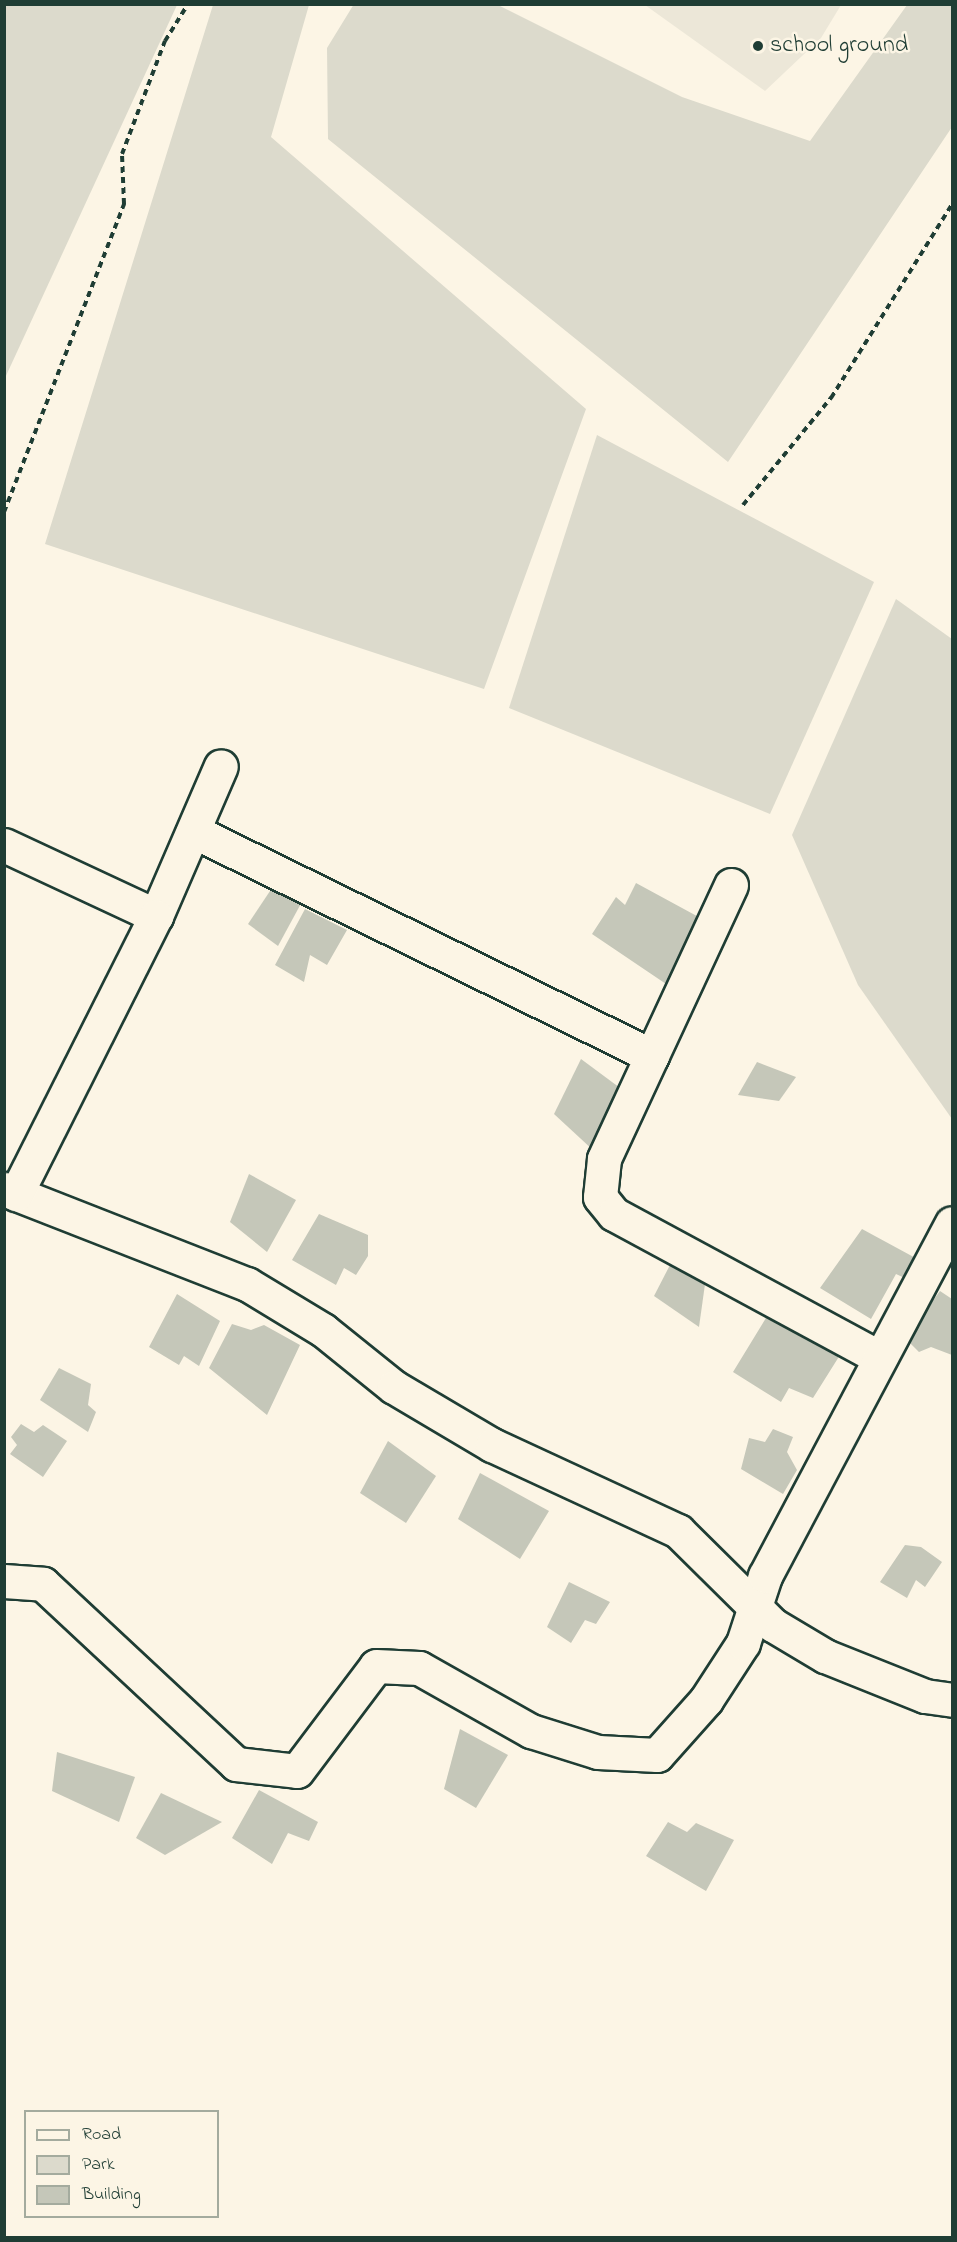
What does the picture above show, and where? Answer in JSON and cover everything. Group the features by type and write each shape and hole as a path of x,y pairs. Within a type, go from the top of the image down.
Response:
{"street":[{"path":"221,766 156,916 10,1192 247,1284 323,1330 394,1387 492,1445 678,1532 754,1609 825,1656 939,1698"},
{"path":"193,831 651,1056"},
{"path":"4,845 156,916"},
{"path":"731,885 604,1160 600,1197 614,1214 880,1358"},
{"path":"4,1581 43,1584 236,1764 297,1771 376,1666 419,1668 531,1731 587,1749 657,1755 706,1701 743,1643 765,1576 952,1223"}],"path":[{"path":"4,512 124,204 126,144 165,41 188,4"},
{"path":"742,505 831,398 952,204"}],"shaded area":[{"name":"school ground","path":"645,5 841,5 821,38 765,91"}],"green space":[{"path":"354,4 498,5 682,97 810,141 907,5 952,5 952,127 728,462 328,139 327,48"},
{"path":"4,5 177,5 5,378"},
{"path":"213,5 309,5 271,137 586,409 484,689 45,544"},
{"path":"597,435 874,582 770,814 509,708"},
{"path":"896,599 952,639 952,1119 858,985 792,835"}],"building":[{"path":"276,882 304,898 278,946 248,924"},
{"path":"636,883 706,921 669,986 592,934 616,897 625,905"},
{"path":"305,909 347,930 327,965 310,955 304,982 275,965"},
{"path":"581,1059 639,1102 607,1163 554,1114"},
{"path":"757,1062 796,1077 779,1101 738,1095"},
{"path":"249,1174 296,1200 267,1252 230,1222"},
{"path":"319,1214 368,1235 368,1256 356,1275 344,1268 336,1285 292,1260"},
{"path":"862,1229 921,1261 909,1280 896,1274 871,1319 820,1288"},
{"path":"671,1263 706,1277 699,1327 654,1296"},
{"path":"940,1291 952,1299 952,1355 931,1347 919,1352 905,1338"},
{"path":"177,1294 220,1321 199,1366 184,1356 179,1365 149,1347"},
{"path":"772,1308 840,1355 813,1398 789,1388 781,1402 733,1372"},
{"path":"232,1324 251,1330 264,1325 300,1345 267,1415 209,1368"},
{"path":"59,1368 91,1384 88,1405 96,1412 88,1432 40,1400"},
{"path":"21,1424 34,1432 43,1425 67,1441 43,1477 10,1454 17,1445 11,1437"},
{"path":"773,1429 793,1437 787,1452 797,1470 783,1494 741,1469 749,1438 765,1442"},
{"path":"388,1441 436,1476 406,1523 360,1493"},
{"path":"480,1473 549,1511 520,1559 458,1519"},
{"path":"905,1545 921,1547 942,1562 925,1587 916,1580 907,1598 880,1582"},
{"path":"569,1582 610,1602 596,1624 585,1620 571,1643 547,1627"},
{"path":"460,1729 508,1755 476,1808 444,1789"},
{"path":"57,1752 135,1777 119,1822 52,1791"},
{"path":"259,1790 318,1822 309,1841 288,1833 272,1864 232,1838"},
{"path":"161,1793 222,1822 165,1855 136,1838"},
{"path":"668,1822 687,1832 696,1823 734,1840 706,1891 646,1856"}],"place":[{"name":"school ground","path":"758,46"}]}
